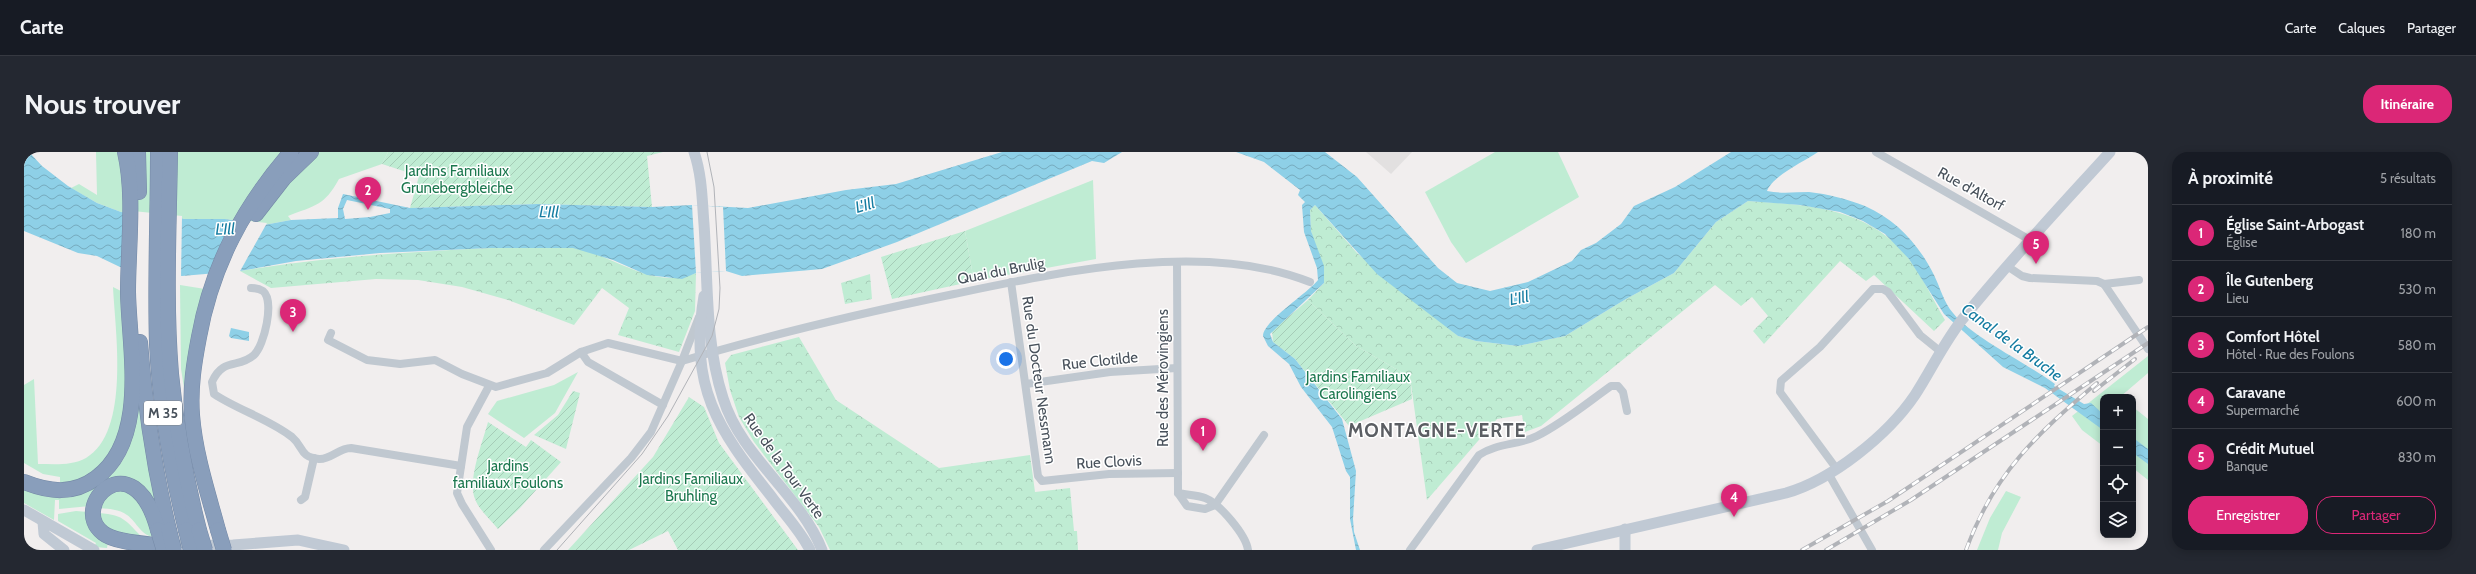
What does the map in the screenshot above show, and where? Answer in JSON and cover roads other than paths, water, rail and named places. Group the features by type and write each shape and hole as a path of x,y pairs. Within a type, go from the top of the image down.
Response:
{"highway":[{"path":"125,152 134,188"},
{"path":"24,482 55,491 74,489 98,477 118,454 127,432 131,403 134,188 138,152"},
{"name":"M 35","path":"158,152 164,196"},
{"name":"M 35","path":"170,152 164,196 163,294 174,404 192,530 192,550"},
{"path":"228,548 218,530 204,480 192,416 192,379 196,353 224,252 241,218 262,197 294,158 307,152"},
{"path":"294,158 312,152"},
{"path":"133,293 140,342 147,416 168,549 107,536 96,525 94,510 98,496 108,487 120,484 130,486 141,492 147,499 164,530"},
{"name":"M 35","path":"192,530 205,550"}],"main road":[{"path":"690,152 698,166"},
{"path":"694,152 698,166 703,203 708,276"},
{"path":"1537,550 1791,491 1832,471 1886,429 1902,412 1965,316 2030,240 2110,152"},
{"name":"Rue de la Tour Verte","path":"708,276 699,334 707,391 722,430 737,454 800,532 809,549"},
{"name":"Rue de la Tour Verte","path":"708,276 713,352 717,377 729,414 747,444 808,525 822,550"},
{"path":"24,510 94,550"},
{"path":"43,522 44,534 64,550"},
{"path":"1625,529 1625,550"},
{"path":"137,550 228,548 298,540 344,550"}],"street":[{"name":"Rue d'Altorf","path":"1876,152 2030,240"},
{"name":"Quai du Brulig","path":"682,361 852,315 1011,282 1105,266 1176,262 1228,265 1267,269 1310,282"},
{"name":"Rue des Mérovingiens","path":"1176,262 1178,493"},
{"path":"2008,266 2025,277 2097,281 2104,284 2139,280"},
{"name":"Rue du Docteur Nessmann","path":"1011,282 1038,476 1042,481"},
{"path":"2104,284 2148,349"},
{"path":"251,288 262,290 267,296 268,314 265,334 257,352 252,357 220,369 212,382 212,390 219,398 291,437 304,455 314,458 322,459 343,448 350,448 461,466"},
{"path":"1872,550 1832,471 1780,392 1779,386 1781,381 1825,342 1870,291 1879,288 1892,296 1920,335 1941,352"},
{"path":"544,550 631,458 650,432 682,361 702,309"},
{"path":"331,333 328,340 367,360 400,364 435,360 489,386 504,386 547,373 581,352 602,344 615,344 682,361"},
{"path":"581,352 588,362 663,405"},
{"name":"Rue Clotilde","path":"1026,384 1110,372 1178,368"},
{"path":"489,386 467,427 457,487 458,497 491,550"},
{"path":"1410,550 1481,453 1488,449 1535,437 1556,425 1611,386 1618,386 1623,392 1628,411"},
{"path":"1178,493 1187,506 1205,509 1216,505 1264,435"},
{"path":"301,500 305,497 314,458"},
{"name":"Rue Clovis","path":"1042,481 1109,474 1178,473"},
{"path":"1178,493 1206,498 1216,505 1236,526 1245,539 1248,550"}],"water":[{"name":"L'Ill","path":"24,152 29,152 42,166 68,186 97,203 121,212 185,219 225,219 264,225 291,220 338,218 338,208 343,194 410,208 537,204 652,207 692,205 748,208 846,190 896,184 1002,152 1122,152 1104,163 1092,161 897,242 822,269 742,276 726,271 696,273 682,279 647,275 613,260 573,248 491,248 380,253 296,261 240,271 182,276 120,267 97,256 78,253 24,231","holes":["347,200 390,209 390,213 370,217 345,219 343,209"]},
{"name":"L'Ill","path":"1236,152 1325,152 1357,177 1438,268 1457,283 1490,291 1528,282 1572,261 1581,250 1596,243 1621,224 1634,206 1675,187 1731,152 1818,152 1782,174 1770,185 1767,191 1783,193 1809,192 1830,195 1865,206 1887,218 1906,234 1914,244 1934,275 1947,305 1962,322 1973,332 2055,384 2054,386 2084,404 2091,403 2100,411 2100,428 2045,388 2003,367 1944,314 1909,259 1885,234 1863,221 1840,212 1800,205 1748,201 1716,222 1674,273 1626,299 1565,336 1518,346 1476,341 1458,336 1377,274 1315,205 1310,210 1311,231 1324,266 1324,283 1270,334 1273,342 1295,359 1342,419 1356,471 1353,519 1354,532 1360,550 1356,550 1350,519 1350,477 1346,471 1332,427 1301,387 1289,364 1268,346 1263,336 1270,323 1318,280 1317,268 1304,232 1302,205 1305,202 1298,195 1300,190 1264,162"},
{"path":"231,328 249,332 249,341 231,338 229,336"},
{"path":"2136,440 2148,449 2148,464 2136,455"}],"tram line":[{"path":"557,550 642,454 668,416 712,336 719,309 720,288 714,187 707,152"}],"railway":[{"path":"1802,550 1888,501 2148,327"},
{"path":"1826,550 1911,500 2148,343"},
{"path":"2094,391 2135,359"},
{"path":"1966,550 1977,523 2004,477 2037,438 2097,383"}],"place":[{"name":"Île Gutenberg","path":"368,210"},
{"name":"Crédit Mutuel","path":"2036,264"},
{"name":"Comfort Hôtel","path":"293,332"},
{"name":"Église Saint-Arbogast","path":"1203,451"},
{"name":"Caravane","path":"1734,517"}],"district":[{"name":"MONTAGNE-VERTE","path":"1437,430"}],"park label":[{"name":"Jardins Familiaux Grunebergbleiche","path":"457,180"},
{"name":"Jardins Familiaux Carolingiens","path":"1358,386"},
{"name":"Jardins familiaux Foulons","path":"508,474"},
{"name":"Jardins Familiaux Bruhling","path":"691,488"}],"water label":[{"name":"Canal de la Bruche","path":"2012,342"}]}
